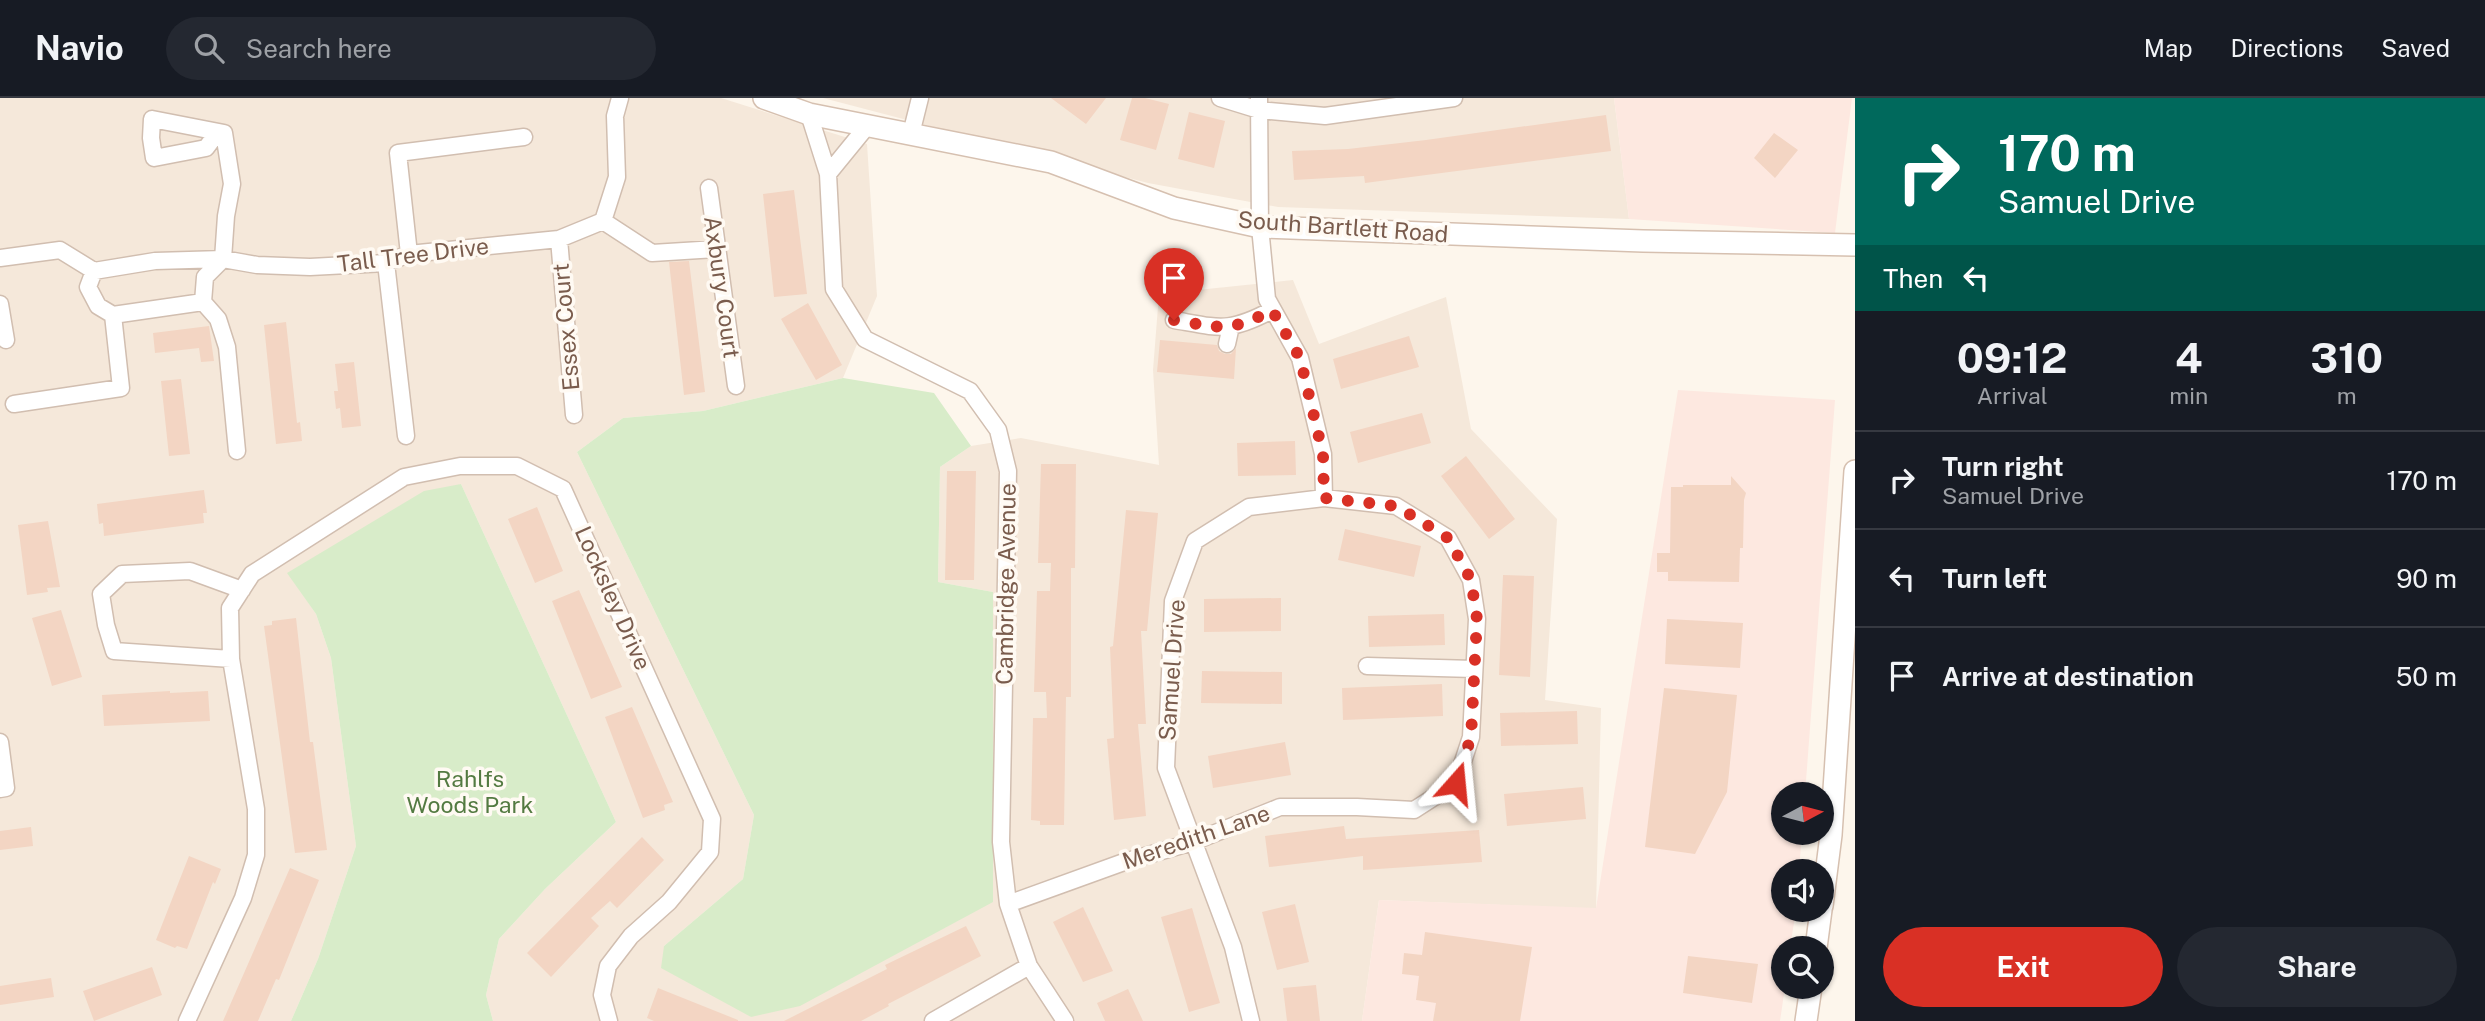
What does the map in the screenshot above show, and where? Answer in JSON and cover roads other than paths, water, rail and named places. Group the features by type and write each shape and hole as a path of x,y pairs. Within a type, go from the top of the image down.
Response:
{"main road":[{"name":"South Bartlett Road","path":"764,98 809,114 1052,162 1174,208 1260,227 1643,242 1855,245"},
{"path":"1828,859 1855,471"},
{"path":"1806,1021 1809,999"}],"street":[{"path":"620,98 615,116 617,177 603,221 652,253 716,248"},
{"path":"912,134 920,98"},
{"path":"1220,98 1325,116 1454,98"},
{"path":"1259,104 1260,227 1267,299 1300,358 1323,454 1324,498"},
{"name":"Cambridge Avenue","path":"809,114 828,174 834,289 865,339 970,391 998,430 1008,471 1001,842 1008,904 1029,966 1065,1021"},
{"path":"828,174 868,125"},
{"path":"202,302 205,277 223,259 226,216 232,184 224,133 218,132"},
{"path":"409,254 398,153 524,137"},
{"name":"Axbury Court","path":"709,188 736,386"},
{"name":"Tall Tree Drive","path":"94,271 155,261 223,259 257,265 310,267 386,263 409,254 559,239 603,221"},
{"name":"Essex Court","path":"559,239 573,415"},
{"path":"0,258 60,250 94,271 88,287 98,306 113,315 202,302"},
{"path":"386,263 405,436"},
{"path":"202,302 218,319 227,347 237,451"},
{"path":"0,304 6,340"},
{"path":"1183,327 1222,328 1246,324 1272,310"},
{"path":"14,404 121,388 113,315"},
{"path":"1227,344 1231,326"},
{"name":"Locksley Drive","path":"187,1021 243,898 256,855 256,809 231,659 230,608 252,574 404,477 460,466 517,466 563,489 712,819 710,852 669,902 631,936 608,966 602,995 609,1021"},
{"name":"Meredith Lane","path":"1008,904 1124,862 1193,842 1280,807 1414,810 1456,783 1471,737 1477,619 1471,580 1448,538 1396,506 1324,498"},
{"name":"Samuel Drive","path":"1251,1021 1233,947 1166,768 1173,601 1195,541 1249,508 1324,498"},
{"path":"231,659 114,651 101,594 122,574 190,571 242,590"},
{"path":"1367,666 1474,669"},
{"path":"0,742 6,788 0,789"},
{"path":"933,1021 1029,966"}],"park label":[{"name":"Rahlfs Woods Park","path":"470,792"}]}
